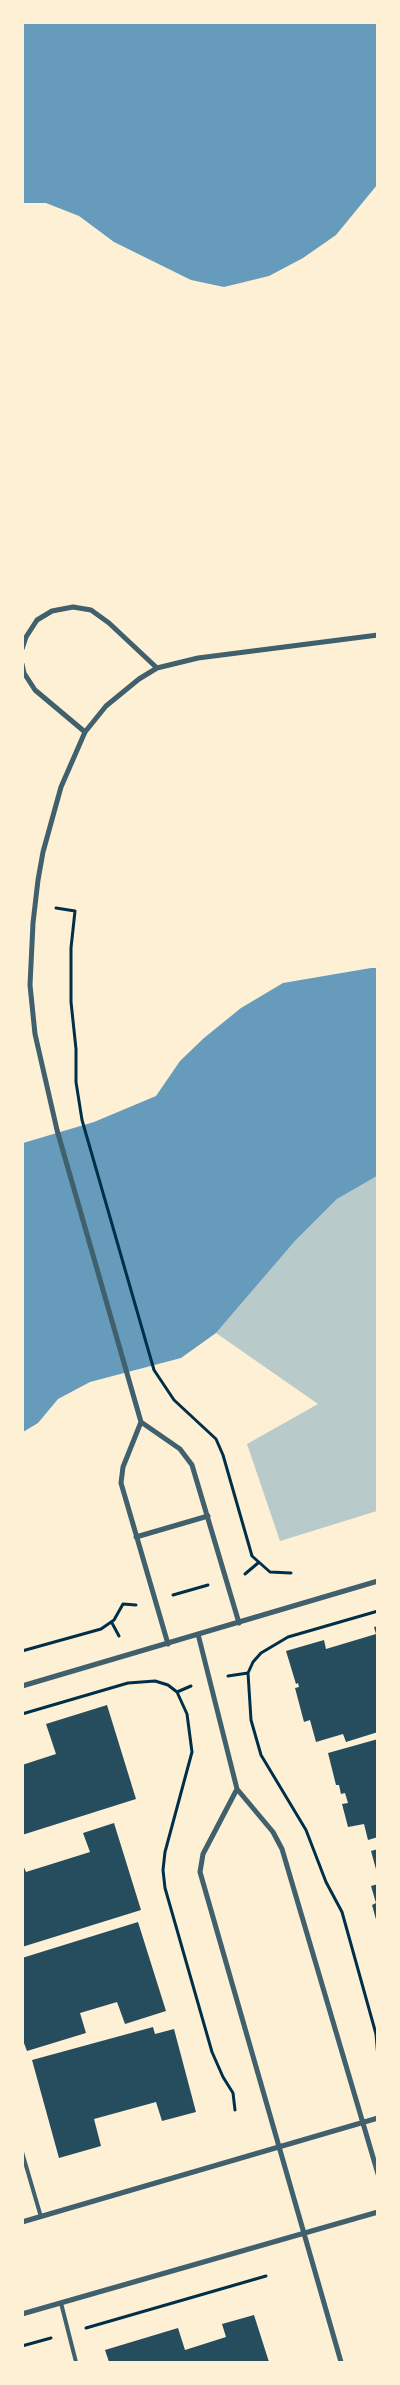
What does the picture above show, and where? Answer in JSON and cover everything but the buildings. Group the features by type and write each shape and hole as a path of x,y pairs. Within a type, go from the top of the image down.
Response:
{"street":[{"path":"22,649 26,637 37,620 52,611 73,607 91,610 109,623 157,668"},
{"path":"239,1623 195,1473 180,1449 141,1422 127,1378 57,1130 35,1034 30,964 35,904 43,852 61,786 85,732 106,706 120,693 157,668 198,658 378,635"},
{"path":"22,664 24,673 35,690 85,732"},
{"path":"141,1422 121,1476 123,1493 168,1644"},
{"path":"136,1537 208,1516"},
{"path":"22,1686 378,1581"},
{"path":"198,1634 237,1788 273,1832 282,1848 378,2174"},
{"path":"237,1788 203,1854 200,1872 341,2362"},
{"path":"22,2222 378,2118"},
{"path":"22,2314 378,2212"}],"lane":[{"path":"22,2152 41,2217"},
{"path":"61,2303 76,2362"}],"path":[{"path":"35,904 75,911 71,948 71,1002 76,1049 76,1082 82,1120 154,1370 174,1400 216,1439 223,1455 252,1556 270,1572 291,1573"},
{"path":"248,1673 250,1720 261,1754 306,1830 326,1882 342,1912 376,2034 378,2058"},
{"path":"22,2346 266,2276"}],"shaded area":[{"path":"377,1176 377,1511 280,1541 247,1444 318,1404 216,1333 295,1241 337,1199"}],"water":[{"path":"23,22 377,23 377,185 336,235 303,258 269,276 224,287 191,280 114,242 79,216 46,203 23,203"},
{"path":"377,968 377,1176 337,1199 295,1241 216,1333 181,1358 90,1382 58,1399 38,1423 23,1432 23,1143 94,1122 156,1096 180,1061 204,1038 241,1008 283,983"}]}
